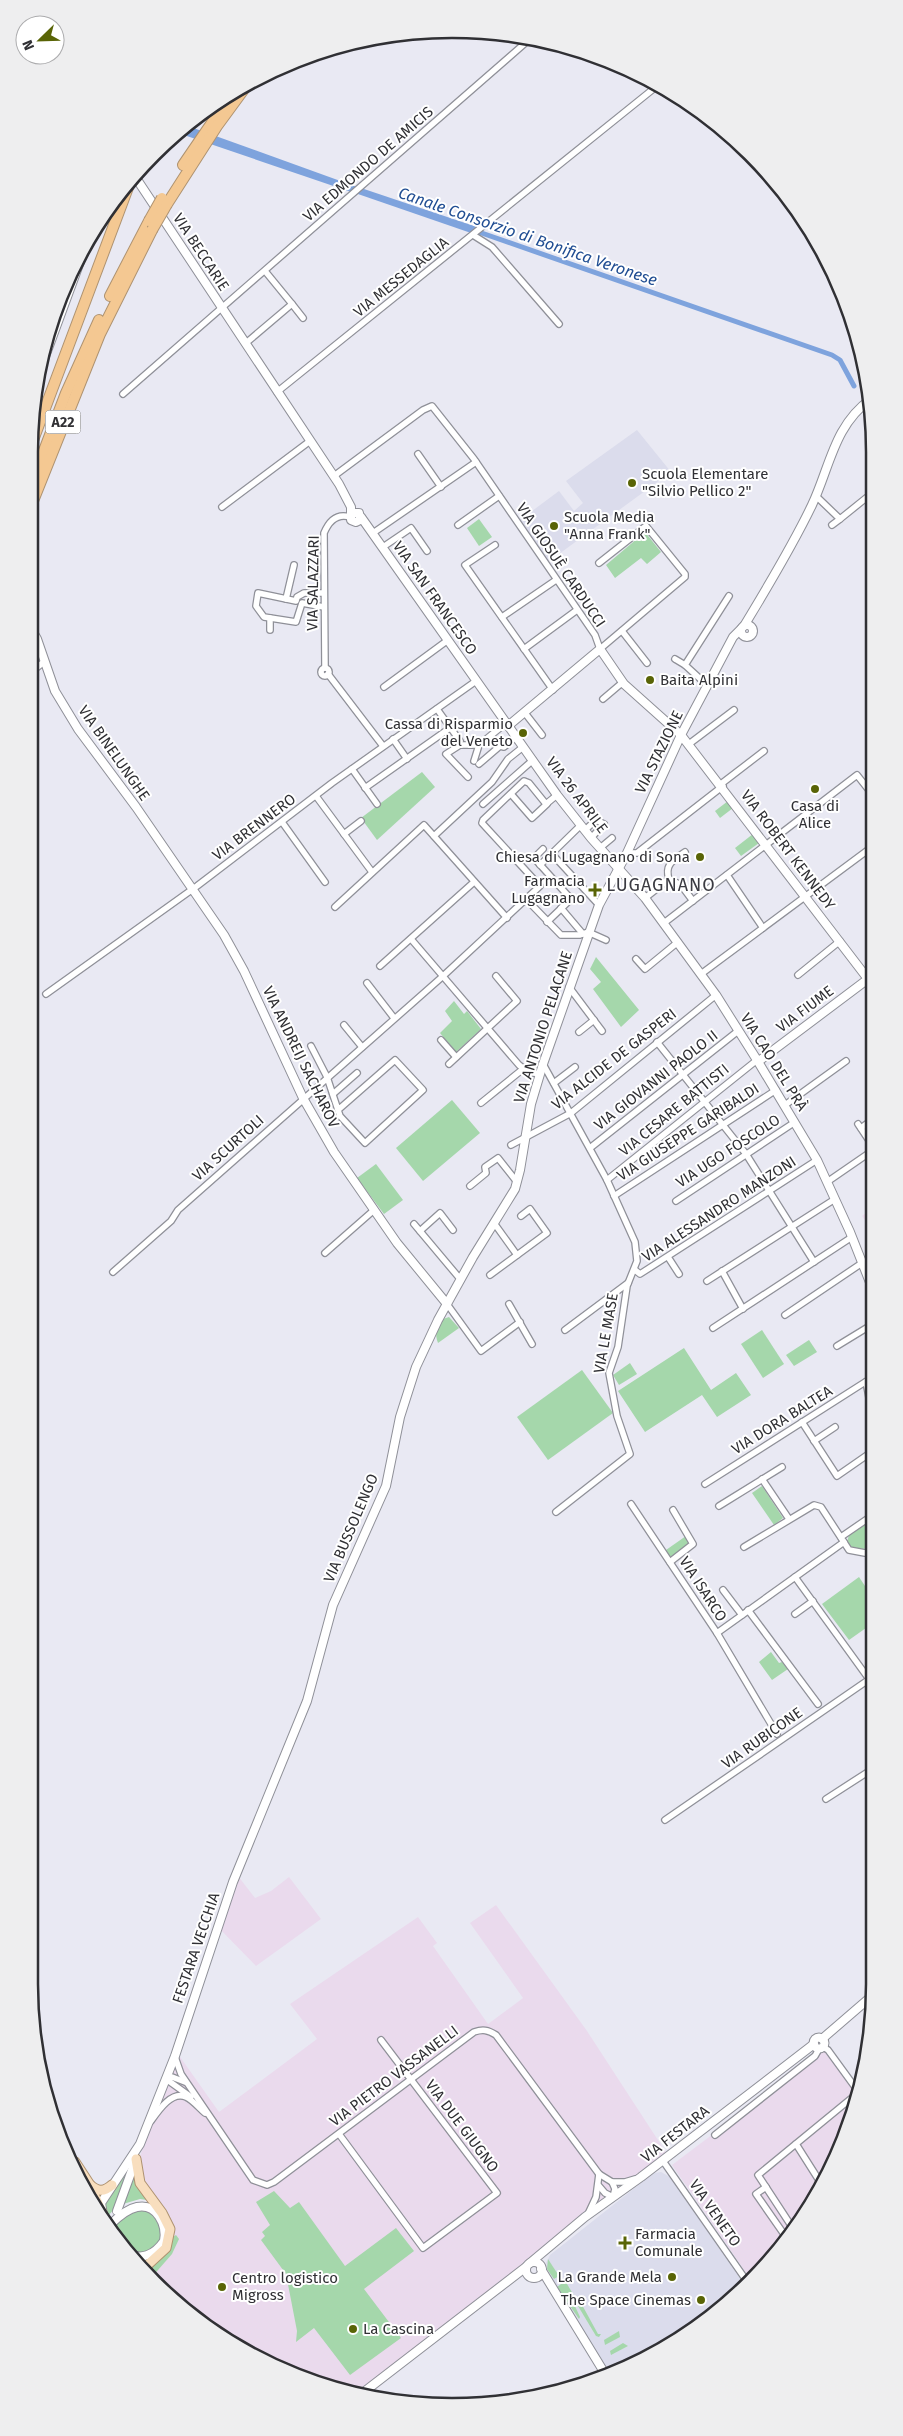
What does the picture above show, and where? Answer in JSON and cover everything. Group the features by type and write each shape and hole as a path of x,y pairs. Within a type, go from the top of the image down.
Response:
{"highway":[{"name":"A22","path":"214,124 235,99"},
{"name":"A22","path":"38,467 66,394 93,332 150,226 226,104"},
{"path":"38,426 121,202"},
{"path":"40,409 120,203"},
{"name":"A22","path":"38,489 100,334 150,226"}],"main road":[{"path":"136,2160 140,2183 167,2221 170,2229 170,2238 166,2248 148,2265"},
{"path":"80,2167 94,2194"},
{"path":"90,2185 96,2190 101,2191 112,2185"}],"street":[{"name":"VIA EDMONDO DE AMICIS","path":"123,394 524,44"},
{"name":"VIA MESSEDAGLIA","path":"277,392 652,90"},
{"name":"VIA BECCARIE","path":"137,182 301,428"},
{"path":"472,235 492,247 559,324"},
{"path":"265,270 303,318"},
{"path":"246,343 292,304"},
{"name":"VIA GIOSUÈ CARDUCCI","path":"334,476 423,410 429,406 434,408 476,462 595,635 600,649"},
{"name":"VIA STAZIONE","path":"618,869 628,853 681,735 728,647 745,627 755,607 781,566 816,496 842,429 851,417 863,406"},
{"name":"VIA SAN FRANCESCO","path":"301,428 340,484 356,516 372,532 383,547 507,724"},
{"path":"222,507 310,441"},
{"path":"418,454 441,487"},
{"path":"372,532 476,462"},
{"name":"VIA GIOSUÈ CARDUCCI","path":"458,525 499,496"},
{"path":"816,496 840,519"},
{"path":"832,525 866,498"},
{"name":"VIA SALAZZARI","path":"356,516 342,516 333,519 324,533 324,674 383,746"},
{"path":"468,777 446,754 460,745 479,745 525,713 684,579 685,574 646,526 598,563"},
{"path":"383,547 411,528 426,551"},
{"path":"495,545 465,565 552,690"},
{"path":"286,599 294,565"},
{"path":"502,617 556,580"},
{"path":"324,593 304,594 297,597 299,602 296,622 264,617 256,606 258,592 299,602 324,607"},
{"path":"685,665 729,596"},
{"path":"524,649 577,610"},
{"path":"270,618 270,630"},
{"path":"728,647 745,637 742,635 745,627"},
{"path":"622,631 647,663"},
{"path":"384,687 448,640"},
{"name":"VIA BINELUNGHE","path":"38,645 55,691 78,729 193,889"},
{"name":"VIA ROBERT KENNEDY","path":"600,649 623,682 689,744 866,976"},
{"path":"675,659 685,665 708,686"},
{"path":"38,667 45,661"},
{"name":"VIA BRENNERO","path":"46,994 193,889 383,746 476,681"},
{"path":"603,699 623,682"},
{"path":"437,709 460,742"},
{"path":"689,744 734,710"},
{"path":"525,713 542,735"},
{"name":"VIA 26 APRILE","path":"507,724 557,795 618,869"},
{"path":"365,788 450,728"},
{"path":"479,745 477,762 500,746 504,747 516,737"},
{"path":"393,739 407,759"},
{"path":"434,836 492,782 508,759 523,747"},
{"path":"628,853 637,853 764,751"},
{"path":"483,804 533,760"},
{"path":"352,769 377,804"},
{"path":"664,923 857,775 866,786"},
{"path":"547,804 524,781 511,794 532,818 557,795"},
{"name":"VIA SCURTOLI","path":"113,1272 170,1221 178,1210 442,977 540,886 482,825 483,820 511,794"},
{"path":"316,796 372,872"},
{"path":"540,865 583,828 596,820 604,824 591,838"},
{"path":"344,834 361,821"},
{"path":"282,822 325,882"},
{"path":"335,907 424,825 507,918"},
{"path":"600,848 612,838"},
{"path":"543,849 534,858 571,899 547,922"},
{"path":"701,974 866,851"},
{"path":"684,852 668,864 666,871 669,879 681,885 693,901"},
{"path":"552,854 599,905"},
{"name":"VIA CAO DEL PRÀ","path":"618,869 645,898 678,942 716,995 758,1060 816,1160 835,1198 866,1273"},
{"name":"VIA ANTONIO PELACANE","path":"446,1304 517,1182 524,1138 542,1064 586,933 618,869"},
{"path":"727,875 763,928"},
{"path":"645,898 669,879"},
{"path":"380,966 474,882"},
{"name":"VIA ANDREIJ SACHAROV","path":"193,889 224,935 244,971 303,1098 334,1152 397,1243 446,1304"},
{"path":"526,899 561,935 586,933 606,940"},
{"path":"561,908 586,933"},
{"path":"411,939 523,1069 540,1074"},
{"path":"798,975 840,941"},
{"path":"636,959 645,970 678,942"},
{"path":"449,1064 517,1001 496,976"},
{"path":"367,982 394,1018"},
{"name":"VIA FIUME","path":"758,1060 866,984"},
{"path":"569,987 602,1031"},
{"name":"VIA ALCIDE DE GASPERI","path":"511,1145 571,1113 716,995"},
{"path":"579,1032 594,1020"},
{"path":"344,1025 362,1046"},
{"name":"VIA GIOVANNI PAOLO II","path":"590,1148 738,1031"},
{"path":"441,1040 456,1057"},
{"path":"656,1042 746,1154 814,1262"},
{"path":"311,1046 327,1077 332,1094 340,1116 365,1143 423,1090 395,1060 338,1110"},
{"name":"VIA CESARE BATTISTI","path":"607,1180 758,1060"},
{"path":"785,1105 846,1061"},
{"path":"542,1064 571,1113 614,1196"},
{"path":"554,1083 575,1067"},
{"path":"481,1103 523,1069"},
{"path":"332,1094 357,1073"},
{"name":"VIA GIUSEPPE GARIBALDI","path":"614,1196 776,1090"},
{"name":"VIA UGO FOSCOLO","path":"676,1201 795,1122"},
{"path":"866,1123 859,1126 866,1136"},
{"path":"827,1182 866,1155"},
{"path":"470,1186 486,1173 485,1167 498,1158 517,1182"},
{"name":"VIA ALESSANDRO MANZONI","path":"635,1270 640,1274 668,1257 816,1160"},
{"name":"VIA LE MASE","path":"556,1512 630,1454 611,1393 608,1373 618,1347 628,1283 635,1270 637,1253 635,1242 614,1196"},
{"path":"707,1281 835,1198"},
{"path":"490,1275 547,1233 530,1209 521,1216"},
{"path":"325,1253 374,1210"},
{"path":"420,1231 440,1213 453,1230"},
{"path":"414,1224 461,1280"},
{"path":"494,1224 517,1255"},
{"path":"713,1328 852,1237"},
{"path":"668,1257 679,1274"},
{"path":"786,1315 862,1263"},
{"path":"722,1271 743,1309"},
{"path":"564,1330 628,1283"},
{"path":"446,1304 481,1352 520,1322"},
{"name":"VIA BUSSOLENGO","path":"283,1764 307,1701 333,1604 386,1486 400,1417 416,1367 446,1304"},
{"path":"509,1304 532,1344"},
{"path":"837,1346 866,1328"},
{"name":"VIA DORA BALTEA","path":"705,1484 866,1382"},
{"path":"802,1422 837,1476 866,1456"},
{"path":"814,1441 835,1428"},
{"path":"719,1506 782,1466"},
{"path":"762,1479 789,1519"},
{"name":"VIA ISARCO","path":"631,1504 717,1633 795,1577 866,1521"},
{"path":"744,1548 811,1505 818,1505 849,1550 866,1552"},
{"path":"670,1562 693,1544 673,1510"},
{"path":"795,1577 866,1670"},
{"path":"723,1590 742,1615"},
{"path":"795,1614 813,1601"},
{"path":"748,1610 818,1704"},
{"path":"717,1633 777,1734"},
{"name":"VIA RUBICONE","path":"665,1820 866,1680"},
{"name":"FESTARA VECCHIA","path":"103,2208 101,2203 140,2144 150,2122 175,2056 233,1882 283,1764"},
{"path":"826,1799 866,1773"},
{"path":"715,2135 815,2056 818,2047 824,2042 822,2038 865,2001"},
{"name":"VIA PIETRO VASSANELLI","path":"175,2056 178,2068 253,2180 267,2185 274,2182 339,2134 474,2032 490,2031 496,2035 599,2174 612,2182"},
{"path":"382,2040 411,2079"},
{"path":"818,2047 828,2050 853,2085"},
{"name":"VIA FESTARA","path":"367,2390 442,2334 509,2280 528,2268 585,2217 818,2047"},
{"path":"166,2079 172,2077 180,2079 189,2085"},
{"name":"VIA PIETRO VASSANELLI","path":"166,2079 172,2085 187,2093 211,2119"},
{"name":"VIA DUE GIUGNO","path":"339,2134 423,2248 497,2193 411,2079"},
{"name":"VIA PIETRO VASSANELLI","path":"150,2122 164,2104 178,2096 186,2097 211,2119"},
{"path":"790,2224 758,2175 848,2102"},
{"name":"FESTARA VECCHIA","path":"117,2211 140,2144"},
{"path":"796,2144 818,2178"},
{"path":"670,2170 672,2154"},
{"name":"VIA VENETO","path":"663,2160 744,2277"},
{"path":"585,2217 593,2206 599,2186 599,2174"},
{"path":"599,2186 605,2193 613,2197 615,2189 612,2182 625,2182 642,2177"},
{"path":"766,2187 756,2194 783,2233"},
{"path":"110,2218 117,2211 138,2202 156,2206"},
{"path":"110,2219 138,2206 146,2207 158,2215 164,2224 164,2241 153,2253 140,2257"},
{"name":"VIA FESTARA","path":"540,2271 544,2256 552,2245"},
{"path":"540,2271 534,2278 528,2268 536,2263 603,2370"}],"shaded area":[{"path":"637,430 671,472 548,562 520,520 559,491 574,511 583,503 566,481"},
{"path":"866,1213 866,1221 862,1216"},
{"path":"238,1876 255,1898 271,1891 289,1877 321,1919 256,1966 218,1927"},
{"path":"496,1905 587,2031 667,2154 438,2334 362,2389 318,2377 268,2356 221,2329 179,2296 155,2273 173,2238 168,2212 146,2186 139,2166 140,2156 178,2054 219,2112 317,2039 290,2004 418,1917 437,1943 433,1946 488,2024 523,1998 470,1923"},
{"path":"824,2050 852,2088 844,2118 834,2143 810,2192 780,2237 747,2274 672,2165"},
{"path":"661,2172 670,2177 741,2280 704,2313 682,2329 635,2356 606,2369 549,2273 546,2263 550,2255 655,2173"}],"green space":[{"path":"479,519 492,537 479,546 467,528"},
{"path":"645,532 661,552 647,564 641,558 615,578 606,565"},
{"path":"422,772 435,787 377,840 361,818"},
{"path":"728,801 733,808 720,818 715,811"},
{"path":"753,834 759,843 741,856 735,848"},
{"path":"596,957 639,1010 621,1027 593,989 601,982 590,969"},
{"path":"454,1001 464,1014 467,1011 481,1029 456,1052 440,1033 452,1021 445,1011"},
{"path":"452,1100 480,1133 423,1181 396,1148"},
{"path":"376,1164 403,1200 384,1214 357,1178"},
{"path":"449,1317 459,1328 438,1343 436,1333 438,1327 443,1319"},
{"path":"762,1330 784,1364 763,1378 741,1344"},
{"path":"809,1340 817,1352 794,1366 786,1355"},
{"path":"684,1348 711,1390 736,1373 751,1395 717,1417 702,1395 645,1432 618,1391"},
{"path":"630,1363 637,1374 619,1385 613,1375"},
{"path":"582,1370 613,1413 548,1460 517,1417"},
{"path":"762,1486 783,1518 774,1525 752,1493"},
{"path":"866,1523 866,1548 863,1549 851,1547 847,1542 849,1535"},
{"path":"686,1536 690,1542 689,1546 673,1556 669,1556 666,1550"},
{"path":"859,1577 866,1588 866,1628 849,1640 822,1604"},
{"path":"771,1652 779,1663 782,1662 788,1669 772,1680 759,1662"},
{"path":"140,2156 140,2170 144,2181 149,2191 169,2215 173,2237 176,2235 179,2239 172,2254 155,2273 150,2267 167,2251 172,2236 165,2214 142,2182 139,2170"},
{"path":"132,2159 118,2205 108,2216 104,2201"},
{"path":"133,2176 147,2200 140,2199 123,2204"},
{"path":"274,2191 290,2208 299,2202 345,2266 396,2228 414,2251 364,2289 401,2338 350,2375 314,2328 296,2342 297,2331 286,2274 261,2240 265,2236 262,2232 270,2225 256,2202"},
{"path":"144,2209 152,2213 160,2225 161,2236 158,2245 152,2250 143,2253 136,2252 114,2224 130,2212"},
{"path":"548,2259 559,2276 554,2279 547,2269"},
{"path":"568,2279 567,2284 576,2299 574,2304 580,2317 579,2319 557,2287"},
{"path":"581,2303 598,2334 601,2334 599,2337 596,2336 578,2306"},
{"path":"619,2331 620,2337 605,2345 604,2340"},
{"path":"623,2343 628,2346 611,2355 610,2351"}],"water":[{"path":"193,128 357,187 351,192 185,135"},
{"path":"361,188 477,227 471,233 355,193"}],"waterway":[{"name":"Canale Consorzio di Bonifica Veronese","path":"473,230 832,355 840,360 854,386"}],"place":[{"name":"Scuola Elementare \"Silvio Pellico 2\"","path":"632,483"},
{"name":"Scuola Media \"Anna Frank\"","path":"554,526"},
{"name":"Baita Alpini","path":"650,680"},
{"name":"Cassa di Risparmio del Veneto","path":"523,733"},
{"name":"Casa di Alice","path":"815,789"},
{"name":"Chiesa di Lugagnano di Sona","path":"700,857"},
{"name":"Farmacia Lugagnano","path":"595,890"},
{"name":"Farmacia Comunale","path":"625,2243"},
{"name":"La Grande Mela","path":"672,2277"},
{"name":"Centro logistico Migross","path":"222,2287"},
{"name":"The Space Cinemas","path":"701,2300"},
{"name":"La Cascina","path":"353,2329"}],"district":[{"name":"LUGAGNANO","path":"661,885"}]}
